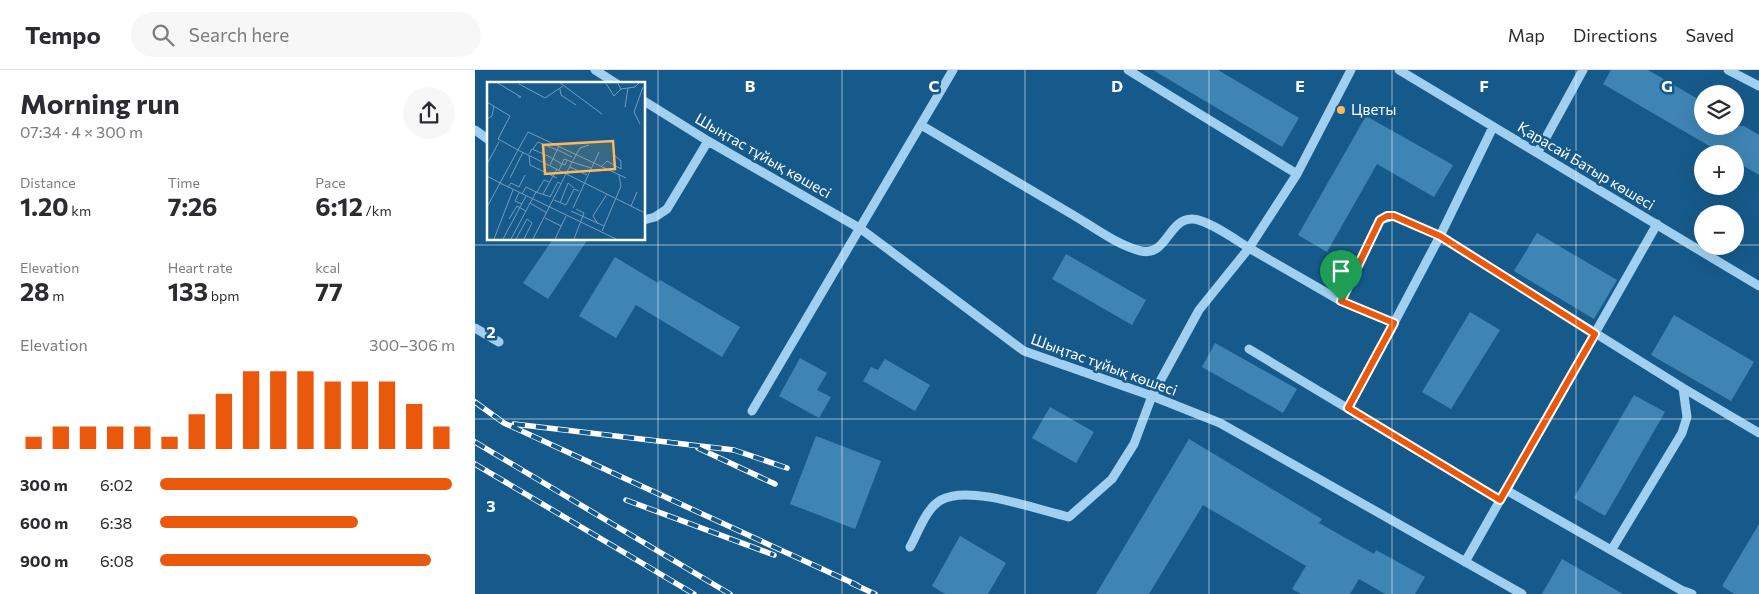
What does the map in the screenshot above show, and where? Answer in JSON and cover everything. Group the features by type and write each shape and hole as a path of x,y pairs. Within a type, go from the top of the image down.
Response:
{"street":[{"path":"595,70 614,82"},
{"path":"752,411 953,70"},
{"path":"1128,70 1297,174"},
{"path":"910,547 933,507 941,500 968,495 999,500 1069,518 1112,480 1134,444 1153,396 1199,310 1249,248 1297,174 1351,70"},
{"name":"Қарасай Батыр көшесі","path":"1399,70 1759,286"},
{"path":"1538,152 1583,70"},
{"path":"1728,70 1759,86"},
{"name":"Шыңтас тұйық көшесі","path":"645,102 707,141 861,229 1024,352 1153,396 1220,423 1521,594"},
{"path":"921,125 1109,236 1142,252 1153,252 1161,246 1181,222 1193,219 1204,222 1341,301 1394,323"},
{"path":"1348,408 1440,236 1493,127"},
{"path":"475,130 487,139"},
{"path":"645,220 655,217 667,208 707,141"},
{"path":"1341,301 1380,220 1387,216 1394,216 1440,236 1595,334 1759,433"},
{"path":"1465,562 1657,224"},
{"path":"475,328 499,342"},
{"path":"1249,349 1500,500"},
{"path":"1612,549 1682,433 1687,417 1683,388"},
{"path":"1506,490 1681,590 1692,594"}],"building":[{"path":"1153,70 1218,70 1299,118 1282,147"},
{"path":"1611,70 1648,70 1694,97 1694,135 1744,135 1744,126 1759,135 1759,175 1744,166 1744,145 1708,145 1603,84"},
{"path":"1366,116 1453,165 1434,197 1377,164 1327,252 1298,235"},
{"path":"1537,233 1617,280 1594,319 1514,271"},
{"path":"552,240 587,240 548,299 523,283"},
{"path":"1066,254 1146,300 1132,325 1052,279"},
{"path":"615,257 658,283 660,280 740,327 722,357 636,305 616,338 579,316"},
{"path":"1470,312 1500,330 1451,409 1422,392"},
{"path":"1674,315 1754,362 1731,401 1651,355"},
{"path":"1215,343 1297,389 1283,413 1202,367"},
{"path":"800,358 827,373 817,390 831,397 819,418 779,396"},
{"path":"885,359 930,385 915,411 863,381 871,367 878,370"},
{"path":"1634,395 1665,412 1605,516 1574,498"},
{"path":"1050,407 1094,432 1076,463 1032,438"},
{"path":"816,436 881,461 855,529 790,504"},
{"path":"1189,439 1322,519 1319,523 1374,554 1376,550 1425,577 1415,594 1385,594 1359,579 1350,594 1301,594 1292,589 1306,566 1203,505 1149,594 1096,594"},
{"path":"1759,524 1759,594 1734,594 1722,586"},
{"path":"960,536 1006,563 988,594 945,594 932,586"},
{"path":"1562,559 1623,594 1542,594"}],"railway":[{"path":"475,402 504,423 857,585"},
{"path":"514,424 734,450 787,468"},
{"path":"475,442 730,594"},
{"path":"698,448 775,484"},
{"path":"475,464 694,594"},
{"path":"626,500 774,555"},
{"path":"851,583 875,594"}],"place":[{"name":"Цветы","path":"1341,110"}],"route":[{"path":"1387,216 1394,216 1440,236 1595,334 1500,500 1348,408 1394,323 1341,301 1380,220 1387,216"}]}
